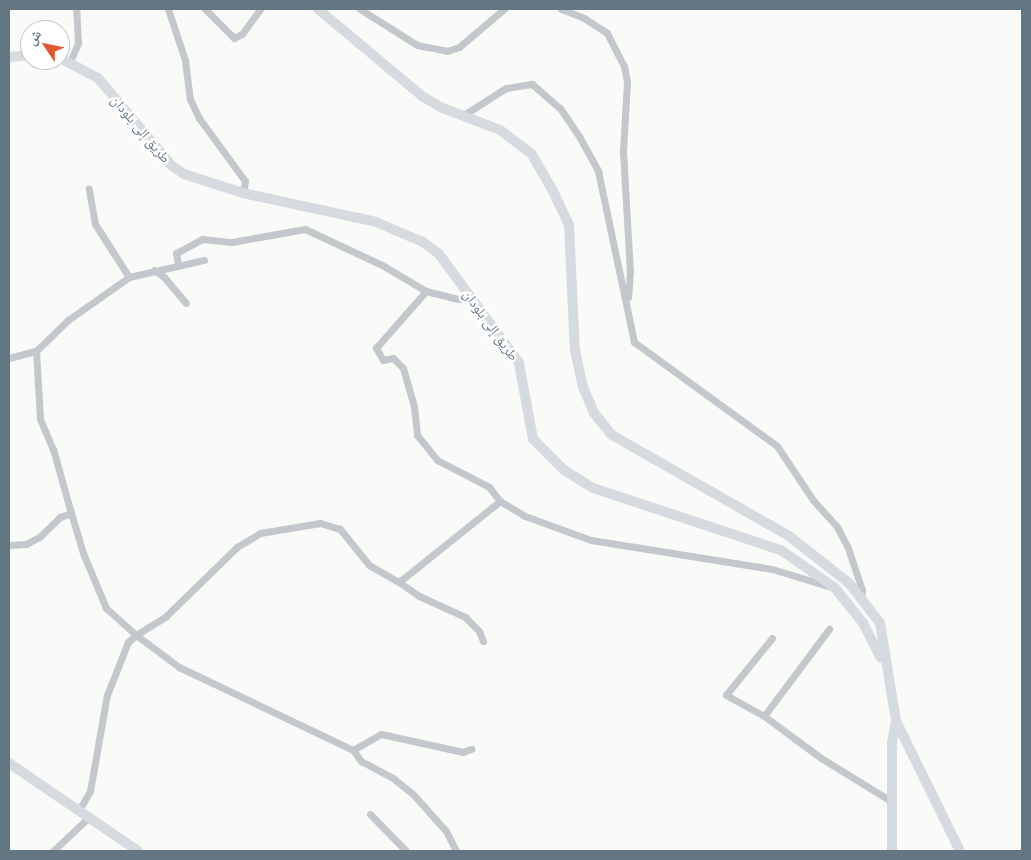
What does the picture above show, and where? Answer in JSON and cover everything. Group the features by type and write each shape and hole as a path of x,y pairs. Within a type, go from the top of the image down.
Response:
{"main road":[{"path":"318,9 422,96 462,116 500,130 531,153 552,186 569,225 575,350 583,387 594,413 612,434 789,536 849,583 880,623 885,666 896,721 960,851"},
{"name":"طريق إلى بلودان","path":"70,62 98,78 171,165 203,182 398,230 423,242 438,254 519,362 533,439 564,470 593,488 781,550 836,588 863,623 885,666"},
{"path":"892,851 892,742 896,721"},
{"path":"9,763 80,810 87,819 138,851"}],"street":[{"path":"70,62 78,42 76,9"},
{"path":"168,9 185,60 190,99 199,118 244,181 243,193"},
{"path":"205,9 234,38 242,34 260,9"},
{"path":"360,9 417,46 447,51 459,47 504,9"},
{"path":"561,9 584,18 607,33 624,66 627,82 623,151 630,271 627,305 628,325 634,342 777,446 813,500 837,528 848,548 862,590 861,598"},
{"path":"462,116 506,88 532,84 560,108 580,138 598,171 627,305"},
{"path":"89,189 95,224 128,277"},
{"path":"178,264 176,253 202,239 232,242 305,229 382,265 426,291 458,299 471,298"},
{"path":"9,358 36,351 68,320 128,277 178,264 204,260"},
{"path":"154,270 164,277 186,303"},
{"path":"426,291 376,348 383,360 392,358 403,368 414,406 417,435 424,447 457,472 489,486 500,501 525,516 591,540 772,569 836,588"},
{"path":"36,351 40,419 63,480 70,513 82,553 106,608 136,635 179,667 353,750 361,761 393,778 413,794 446,831 456,851"},
{"path":"399,582 500,501"},
{"path":"9,546 26,544 39,537 60,517 70,513"},
{"path":"80,810 90,790 107,695 128,642 166,616 249,538 290,526 320,523 340,529 369,565 419,596 465,617 479,631 483,640"},
{"path":"764,716 829,629"},
{"path":"772,638 726,695 764,716 821,758 891,801"},
{"path":"353,750 381,734 463,752 471,748"},
{"path":"370,814 406,851"},
{"path":"53,851 87,819"}]}
